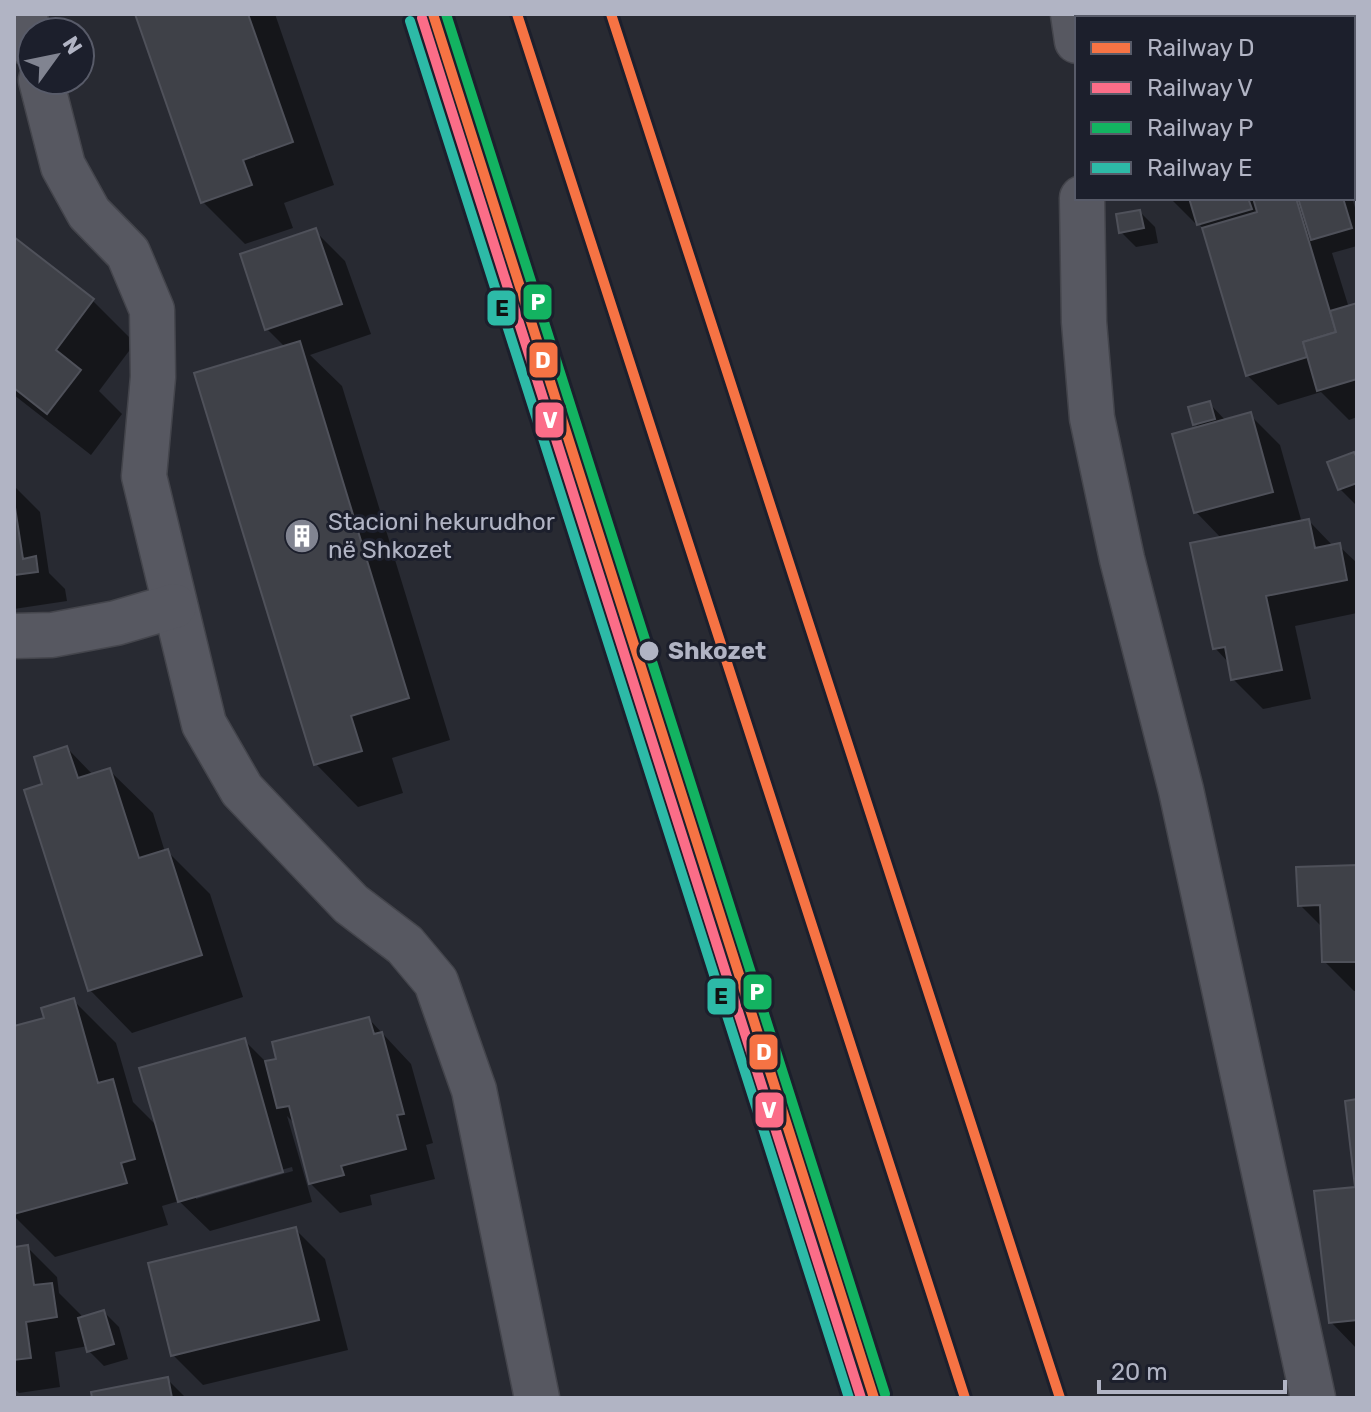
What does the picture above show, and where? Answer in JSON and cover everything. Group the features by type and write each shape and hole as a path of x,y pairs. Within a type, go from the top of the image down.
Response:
{"street":[{"path":"45,96 63,166 89,213 128,253 152,310 153,377 144,476 204,724 242,790 351,904 405,945 436,982 474,1090 537,1398"},
{"path":"1082,200 1084,322 1092,418 1122,559 1184,805 1313,1398"},
{"path":"14,636 52,635 116,623 174,606"}],"building":[{"path":"135,14 248,14 293,142 243,160 252,185 201,203"},
{"path":"1190,200 1249,200 1252,209 1197,225"},
{"path":"1254,200 1297,200 1336,332 1303,342 1307,357 1246,376 1202,228 1257,212"},
{"path":"1299,200 1344,200 1352,228 1311,240"},
{"path":"1140,210 1144,228 1119,233 1116,214"},
{"path":"316,228 342,304 265,330 240,254"},
{"path":"14,237 94,299 56,350 81,370 47,414 14,388"},
{"path":"1357,303 1357,379 1317,391 1303,342 1336,332 1330,311"},
{"name":"Stacioni hekurudhor në Shkozet","path":"300,341 409,698 351,716 362,751 314,765 194,373"},
{"path":"1210,401 1215,419 1193,425 1188,407"},
{"path":"1251,412 1273,492 1194,513 1172,434"},
{"path":"1354,452 1357,458 1357,483 1338,490 1327,462"},
{"path":"14,501 23,559 36,556 38,572 14,575"},
{"path":"1309,519 1315,548 1340,543 1347,580 1266,596 1282,670 1231,680 1225,647 1213,649 1190,543"},
{"path":"67,746 78,778 110,768 139,858 168,849 202,955 88,991 24,790 42,784 34,757"},
{"path":"1357,865 1357,962 1322,962 1320,905 1298,906 1296,867"},
{"path":"74,998 98,1083 113,1079 135,1159 121,1163 127,1183 14,1214 14,1026 44,1018 41,1008"},
{"path":"369,1017 374,1034 382,1032 404,1114 397,1115 406,1149 341,1166 344,1175 309,1184 289,1106 277,1108 265,1061 276,1059 272,1042"},
{"path":"245,1038 283,1172 178,1202 139,1068"},
{"path":"1357,1099 1357,1320 1329,1323 1314,1191 1355,1187 1345,1101"},
{"path":"296,1227 319,1320 171,1356 148,1263"},
{"path":"28,1245 34,1285 52,1283 57,1317 26,1322 31,1358 14,1360 14,1247"},
{"path":"104,1310 114,1344 87,1352 78,1318"},
{"path":"168,1377 172,1398 92,1398 91,1392"}],"rail line":[{"name":"D","path":"433,14 874,1398"},
{"name":"P","path":"446,14 885,1394"},
{"name":"D","path":"517,14 965,1398"},
{"name":"D","path":"611,14 1060,1398"},
{"name":"V","path":"422,18 861,1398"},
{"name":"E","path":"410,21 849,1398"}],"place":[{"name":"Stacioni hekurudhor në Shkozet","path":"302,536"},
{"name":"Shkozet","path":"649,651"}]}
